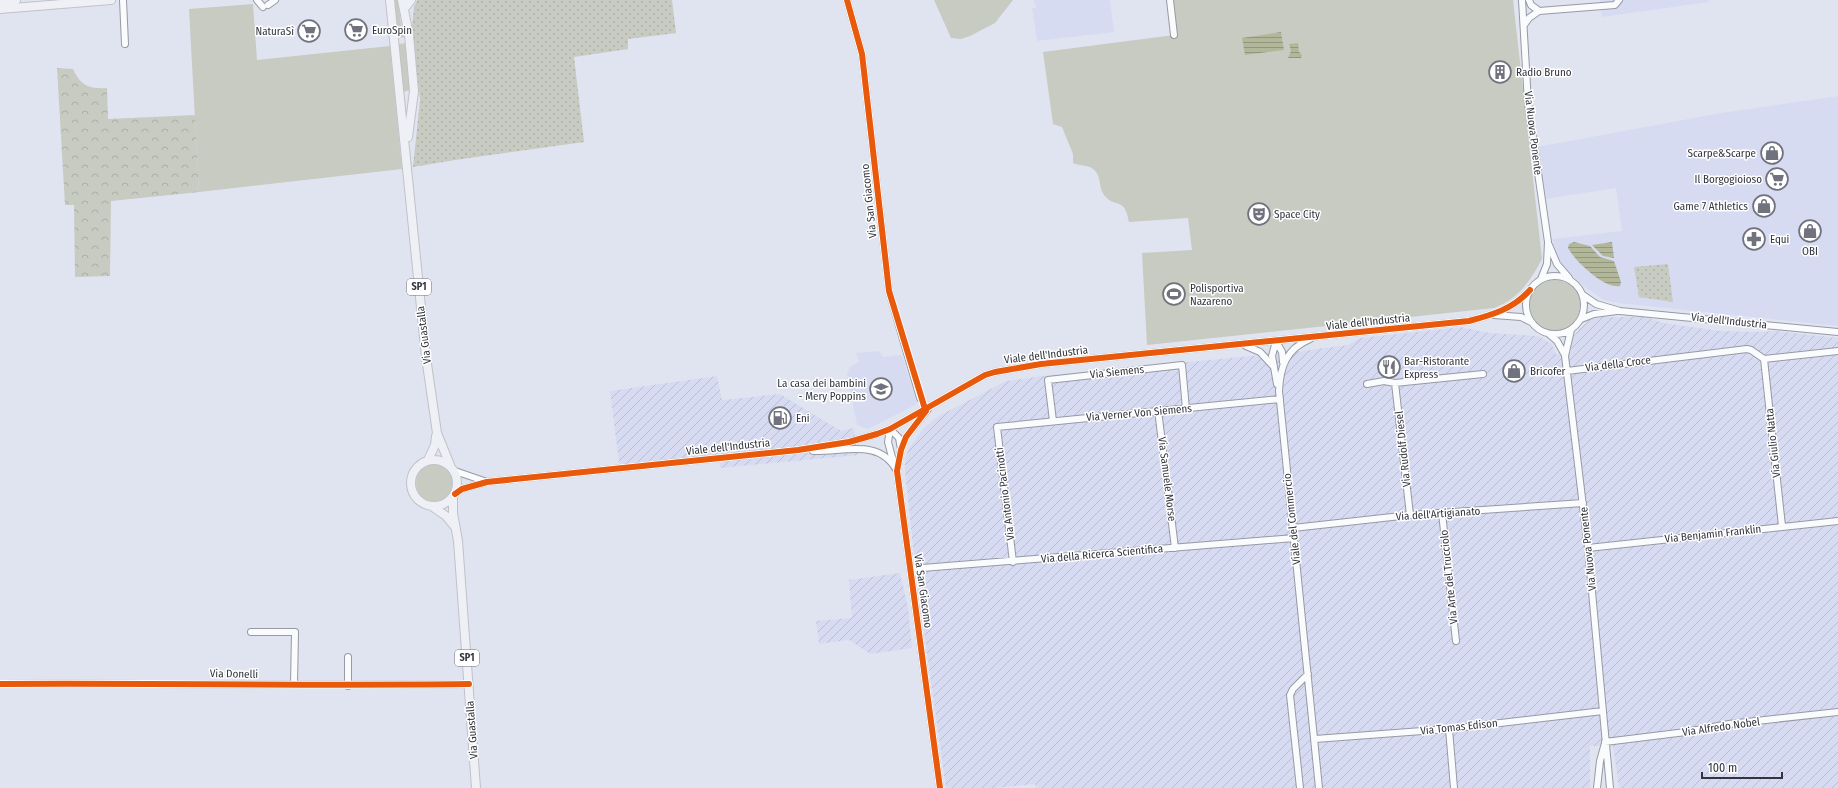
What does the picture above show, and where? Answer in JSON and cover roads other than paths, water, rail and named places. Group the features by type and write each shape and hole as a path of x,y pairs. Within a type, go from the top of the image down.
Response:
{"main road":[{"path":"0,1 16,0"},
{"path":"0,8 111,0"},
{"name":"Via Guastalla","path":"402,0 409,40 414,91 409,128 407,164"},
{"path":"404,9 411,0"},
{"name":"Via Guastalla","path":"389,2 395,41 426,357 437,433 452,468"},
{"path":"395,41 409,40"},
{"path":"400,93 404,94 414,91"},
{"name":"Via Guastalla","path":"428,460 435,446 437,433"},
{"path":"436,459 452,468 458,479 454,496 444,505 426,505 414,496 411,482 416,468 428,460 436,459"},
{"name":"Via Guastalla","path":"454,496 476,788"},
{"path":"433,506 446,516 456,529"}],"street":[{"path":"123,0 125,44"},
{"path":"262,3 275,0"},
{"name":"Via San Giacomo","path":"847,0 862,54 889,291 920,398"},
{"path":"1170,0 1174,35"},
{"name":"Via Nuova Ponente","path":"1522,0 1528,103 1548,242 1547,264 1541,279"},
{"path":"1529,0 1531,5 1539,11"},
{"path":"1590,0 1591,8"},
{"path":"1524,26 1529,18 1539,11 1615,5 1619,0"},
{"name":"Via Nuova Ponente","path":"1548,242 1557,264 1571,280"},
{"path":"1556,276 1571,280 1583,295 1585,307 1582,319 1572,330 1561,334 1549,334 1537,328 1532,323 1526,307 1530,290 1541,279 1556,276"},
{"name":"Viale dell'Industria","path":"454,496 462,489 487,482 798,450 849,442 890,429 976,379 995,372 1041,364 1469,321 1494,315 1518,302 1530,290"},
{"name":"Via dell'Industria","path":"1583,295 1596,304 1620,311 1838,332"},
{"name":"Via dell'Industria","path":"1582,319 1594,314 1620,311"},
{"name":"Viale dell'Industria","path":"1494,315 1521,317 1532,323"},
{"name":"Via Nuova Ponente","path":"1565,356 1572,330"},
{"name":"Via Nuova Ponente","path":"1549,334 1557,340 1565,356 1588,548 1610,788"},
{"path":"1283,363 1288,355 1300,344 1320,337"},
{"path":"1276,341 1282,352 1283,363"},
{"path":"1276,341 1273,350 1274,366 1279,391"},
{"path":"1242,345 1260,352 1274,366"},
{"name":"Via della Croce","path":"1567,371 1747,349 1764,359"},
{"path":"1764,359 1838,351"},
{"name":"Via Giulio Natta","path":"1764,359 1782,526"},
{"name":"Viale del Commercio","path":"1283,363 1279,391 1319,788"},
{"name":"Via Siemens","path":"1053,421 1048,380 1182,365 1186,409"},
{"path":"1367,384 1384,381 1395,383 1483,374"},
{"name":"Via Rudolf Diesel","path":"1395,383 1410,515"},
{"name":"Via Verner Von Siemens","path":"997,426 1280,399"},
{"name":"Via San Giacomo","path":"897,471 901,450 906,437 931,405"},
{"name":"Via Samuele Morse","path":"1158,410 1175,548"},
{"name":"Via Antonio Pacinotti","path":"997,426 1013,562"},
{"path":"890,429 899,438 901,450"},
{"name":"Via San Giacomo","path":"890,429 888,442 897,471 940,788"},
{"path":"798,450 873,450 882,453 893,462"},
{"name":"Viale dell'Industria","path":"452,468 487,482"},
{"name":"Via dell'Artigianato","path":"1293,528 1410,515 1583,503"},
{"name":"Via Arte del Trucciolo","path":"1442,513 1456,641"},
{"name":"Via Benjamin Franklin","path":"1588,548 1838,521"},
{"name":"Via della Ricerca Scientifica","path":"910,569 1013,562 1294,538"},
{"path":"251,632 295,632 294,685"},
{"path":"348,657 348,686"},
{"path":"1300,788 1290,695 1293,689 1308,674"},
{"name":"Via Donelli","path":"0,684 348,686 469,684"},
{"name":"Via Tomas Edison","path":"1314,739 1449,729 1603,711"},
{"name":"Via Alfredo Nobel","path":"1605,742 1686,732 1729,724 1838,712"},
{"path":"1449,729 1454,788"},
{"name":"Via Nuova Ponente","path":"1597,788 1600,761 1605,742"},
{"path":"1598,780 1609,778"}],"place":[{"name":"EuroSpin","path":"356,30"},
{"name":"NaturaSì","path":"309,31"},
{"name":"Radio Bruno","path":"1500,72"},
{"name":"Scarpe&Scarpe","path":"1772,153"},
{"name":"Il Borgogioioso","path":"1777,179"},
{"name":"Game 7 Athletics","path":"1764,206"},
{"name":"Space City","path":"1259,214"},
{"name":"OBI","path":"1810,231"},
{"name":"Equi","path":"1754,239"},
{"name":"Polisportiva Nazareno","path":"1174,294"},
{"name":"Bar-Ristorante Express","path":"1389,367"},
{"name":"Bricofer","path":"1514,371"},
{"name":"La casa dei bambini - Mery Poppins","path":"881,389"},
{"name":"Eni","path":"780,418"}]}
